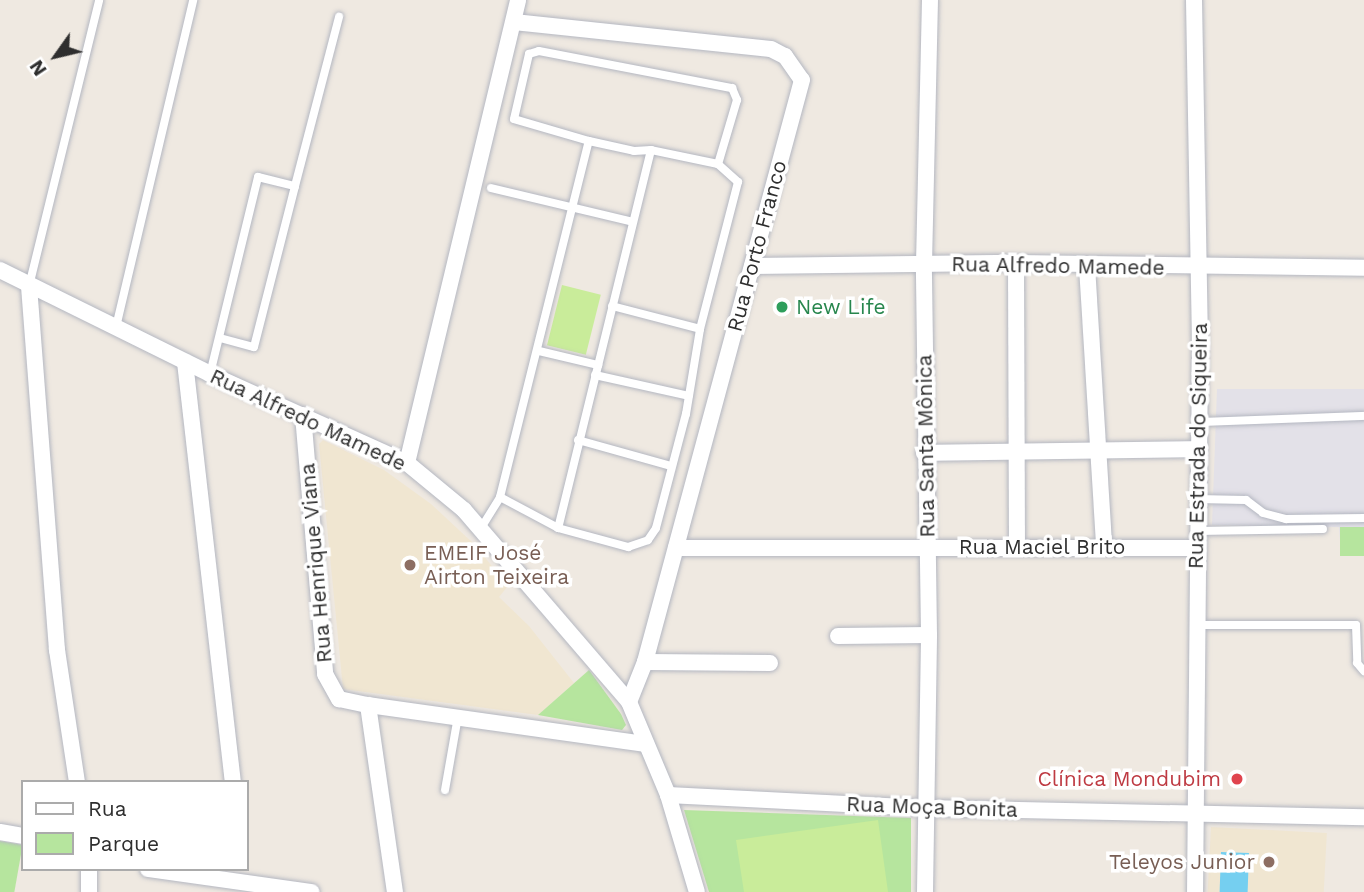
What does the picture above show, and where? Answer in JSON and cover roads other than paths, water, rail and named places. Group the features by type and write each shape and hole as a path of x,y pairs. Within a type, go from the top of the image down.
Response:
{"street":[{"path":"407,463 514,22 517,0"},
{"name":"Rua Santa Mônica","path":"925,892 929,635 924,453 924,264 930,0"},
{"name":"Rua Estrada do Siqueira","path":"1194,0 1199,268 1195,892"},
{"name":"Rua Porto Franco","path":"514,22 771,49 796,67 802,80 677,548 645,662 629,702"},
{"name":"Rua Alfredo Mamede","path":"752,266 1016,263 1199,268 1364,268"},
{"path":"1016,263 1020,455 1017,548"},
{"path":"1087,266 1104,547"},
{"name":"Rua Alfredo Mamede","path":"0,270 210,374 407,463 481,528 629,702 668,795 697,892"},
{"path":"29,286 57,650 77,780"},
{"path":"185,362 233,780"},
{"name":"Rua Henrique Viana","path":"303,415 325,674 339,699 368,705"},
{"path":"924,453 1020,455 1198,449"},
{"name":"Rua Maciel Brito","path":"677,548 1196,548"},
{"path":"838,636 929,635"},
{"path":"645,662 770,663"},
{"path":"395,892 368,705 645,744"},
{"name":"Rua Moça Bonita","path":"668,795 926,808 1196,811 1364,817"},
{"path":"0,832 21,836"},
{"path":"89,871 89,892"},
{"path":"177,871 248,876 311,892"}],"lane":[{"path":"29,286 99,0"},
{"path":"116,329 194,0"},
{"path":"220,338 254,347 339,17"},
{"path":"500,497 558,528 628,547 648,541 689,396 700,329 738,182 718,164 651,150 634,152 514,119 528,54 539,51 732,88 737,100 718,164"},
{"path":"481,528 500,497 575,209 589,141"},
{"path":"558,528 630,221 651,150"},
{"path":"210,374 258,177 295,186"},
{"path":"491,188 630,221"},
{"path":"612,306 700,329"},
{"path":"539,351 598,365"},
{"path":"595,375 689,396"},
{"path":"1198,422 1364,416"},
{"path":"578,440 671,466"},
{"path":"1197,499 1246,500 1264,513 1286,519 1364,518"},
{"path":"1197,531 1323,529"},
{"path":"1198,625 1360,625 1357,663 1364,671"},
{"path":"445,790 458,716"}],"water":[{"path":"1221,852 1249,853 1248,892 1220,892"}],"place":[{"name":"New Life","path":"782,307"},
{"name":"EMEIF José Airton Teixeira","path":"410,565"},
{"name":"Clínica Mondubim","path":"1237,779"},
{"name":"Teleyos Junior","path":"1269,862"}]}
